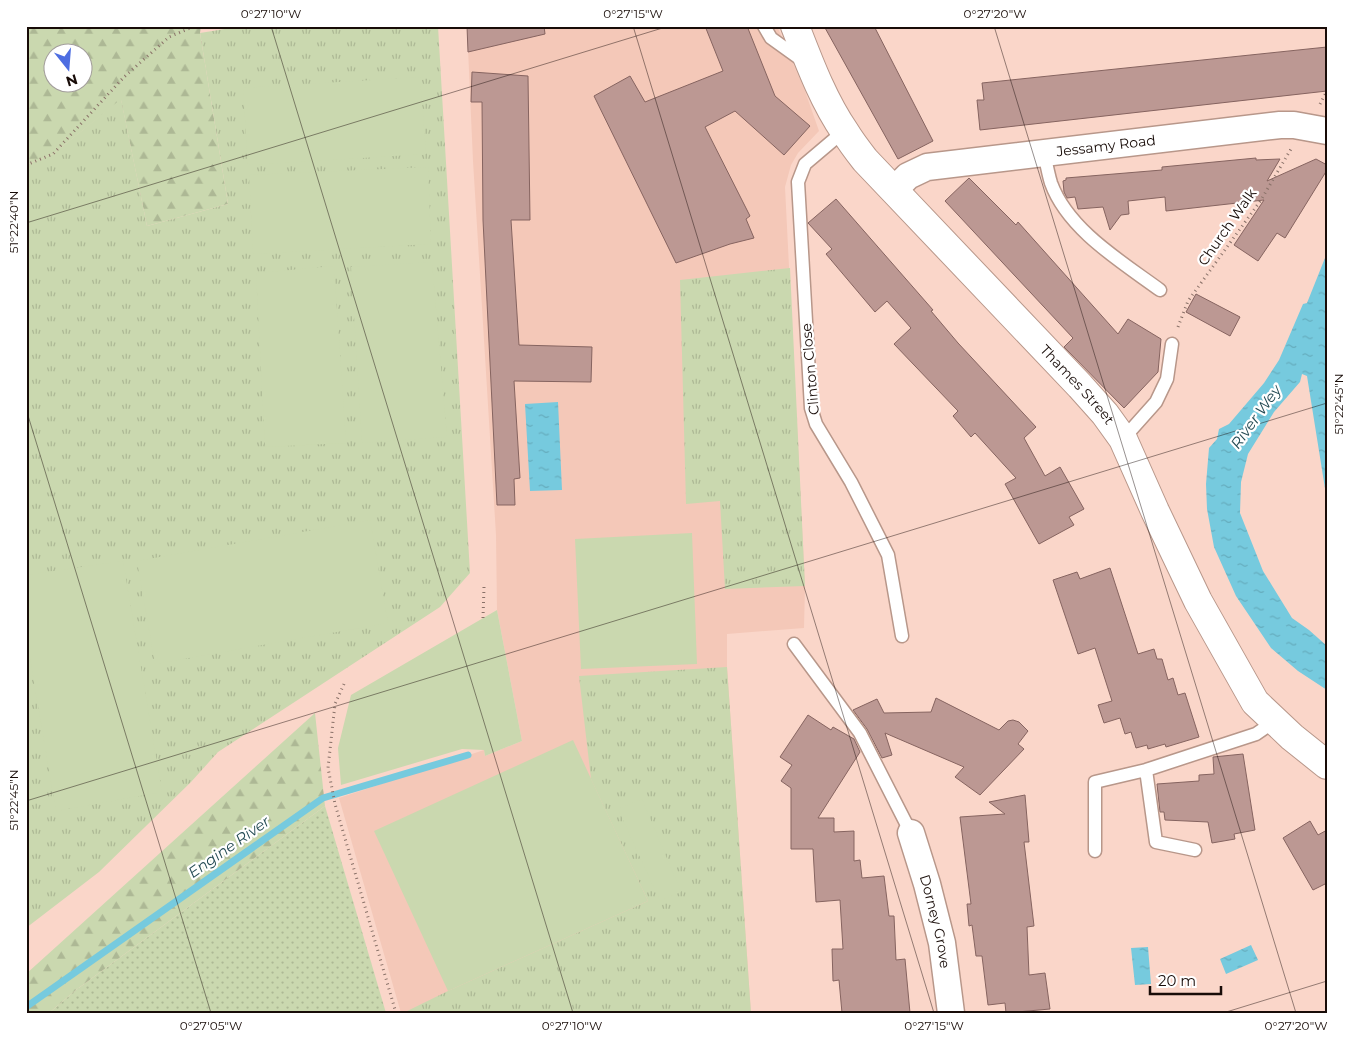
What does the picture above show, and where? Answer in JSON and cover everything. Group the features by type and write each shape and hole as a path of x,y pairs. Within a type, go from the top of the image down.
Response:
{"street":[{"name":"Thames Street","path":"796,26 811,67 844,131 865,160 1080,386 1105,414 1123,439 1198,601 1255,702 1327,765"},
{"name":"Jessamy Road","path":"894,190 908,176 926,167 1263,127 1294,125 1317,129"},
{"name":"Dorney Grove","path":"911,833 927,884 942,943 951,1013"}],"lane":[{"path":"764,26 771,38 811,67"},
{"name":"Clinton Close","path":"844,131 805,164 798,182 811,408 816,424 851,482 888,554 902,636"},
{"path":"1044,152 1054,188 1062,204 1078,224 1099,245 1160,290"},
{"path":"1123,439 1156,402 1167,379 1172,344"},
{"path":"794,644 860,733 911,833"},
{"path":"1095,851 1095,782 1146,770 1256,734 1275,721"},
{"path":"1146,770 1156,842 1195,850"}],"path":[{"path":"26,166 53,154 124,77 169,37 195,26"},
{"name":"Church Walk","path":"1172,344 1188,301 1261,200 1293,146 1317,129"},
{"path":"483,618 484,587"},
{"path":"344,684 335,704 328,768 331,789 396,1013"}],"shaded area":[{"path":"467,26 777,26 805,91 819,131 798,153 791,165 785,187 805,586 804,628 727,634 727,667 751,1013 401,1013 339,798 484,750 485,756 522,741 497,610 496,535 473,161"}],"green space":[{"path":"26,26 201,26 200,33 228,204 147,226 121,100 53,154 26,165"},
{"path":"243,26 438,26 470,573 440,607 218,752 191,782 99,872 26,928 26,165 53,154 121,99 147,226 228,204 200,33"},
{"path":"420,77 426,154 248,165 243,88"},
{"path":"428,167 431,244 253,254 249,175"},
{"path":"432,262 447,437 362,443 351,267"},
{"path":"334,266 346,443 265,447 256,273"},
{"path":"790,268 805,586 725,589 720,501 686,504 680,280"},
{"path":"370,520 388,623 155,664 137,561"},
{"path":"692,533 697,664 581,669 575,539"},
{"path":"123,561 162,792 56,811 26,635 26,575"},
{"path":"497,610 522,741 485,756 484,750 462,749 341,785 338,748 351,695"},
{"path":"727,667 751,1013 403,1013 648,901 591,779 579,676"},
{"path":"315,713 325,806 76,990 49,1013 26,1013 26,974"},
{"path":"573,740 648,901 448,991 374,831"},
{"path":"642,799 681,892 660,901 618,809"},
{"path":"325,806 386,1013 49,1013 76,990"}],"water":[{"name":"River Wey","path":"1327,253 1327,501 1307,376 1302,374 1300,382 1274,412 1248,454 1241,482 1240,513 1263,571 1292,618 1327,646 1327,690 1298,671 1271,648 1236,596 1214,547 1207,509 1206,484 1209,448 1217,439 1219,429 1229,424 1264,383 1279,360 1303,304 1307,303"},
{"path":"558,402 562,490 530,491 525,404"},
{"path":"1251,945 1258,960 1226,974 1220,959"},
{"path":"1148,947 1151,984 1135,985 1131,948"}],"building":[{"path":"467,26 544,26 545,34 468,52"},
{"path":"705,26 747,26 775,96 810,126 784,155 735,111 705,127 750,216 746,219 754,238 730,244 676,263 594,96 630,76 645,102 723,71"},
{"path":"824,26 874,26 933,141 898,159"},
{"path":"1327,47 1327,91 980,130 977,100 984,100 982,83"},
{"path":"472,72 528,76 530,220 511,220 519,345 592,347 591,382 514,381 520,478 514,479 515,505 497,505 483,220 482,102 471,102"},
{"path":"1256,158 1256,160 1280,159 1267,181 1316,159 1327,165 1327,170 1285,238 1277,233 1258,261 1234,245 1264,200 1166,211 1165,197 1128,201 1129,214 1121,215 1110,230 1103,207 1078,209 1075,197 1067,198 1064,192 1063,181 1066,178 1162,170 1162,167"},
{"path":"969,178 1016,225 1018,222 1118,334 1128,319 1161,339 1158,372 1124,408 1064,347 1073,338 945,201"},
{"path":"836,199 933,310 931,311 958,343 1036,427 1024,438 1045,476 1060,467 1084,509 1069,517 1074,525 1039,544 1005,484 1016,478 975,433 971,437 953,416 958,411 894,344 911,328 887,301 875,312 826,254 832,249 808,223"},
{"path":"1196,294 1240,317 1230,336 1186,312"},
{"path":"1110,568 1138,654 1154,649 1157,659 1162,659 1168,680 1173,678 1178,695 1185,693 1199,737 1166,747 1165,744 1148,749 1147,745 1136,748 1131,732 1125,734 1120,718 1104,723 1098,705 1112,701 1095,648 1078,654 1053,580 1077,572 1080,579"},
{"path":"936,698 999,730 1008,721 1013,720 1019,722 1028,731 1018,744 1024,749 980,795 955,777 964,767 885,733 892,755 882,758 867,729 853,710 877,699 884,713 931,712"},
{"path":"808,715 831,730 833,727 854,739 860,752 818,818 834,818 834,832 854,831 854,861 860,860 862,878 884,876 889,916 894,916 896,960 905,959 910,1013 842,1013 839,980 833,981 832,949 843,949 840,900 816,902 813,849 791,849 791,788 781,781 792,765 780,757"},
{"path":"1243,754 1255,830 1234,834 1235,839 1212,843 1208,822 1165,820 1164,812 1160,812 1157,784 1199,781 1199,775 1214,774 1213,757"},
{"path":"1025,795 1029,842 1024,842 1034,926 1027,927 1029,975 1045,973 1050,1009 1006,1013 1005,1003 988,1005 982,956 976,956 972,925 969,926 967,904 971,904 960,817 1005,814 989,802"},
{"path":"1310,821 1318,835 1327,830 1327,883 1313,890 1283,838"}],"waterway":[{"name":"Engine River","path":"26,1007 323,798 468,755"}]}
